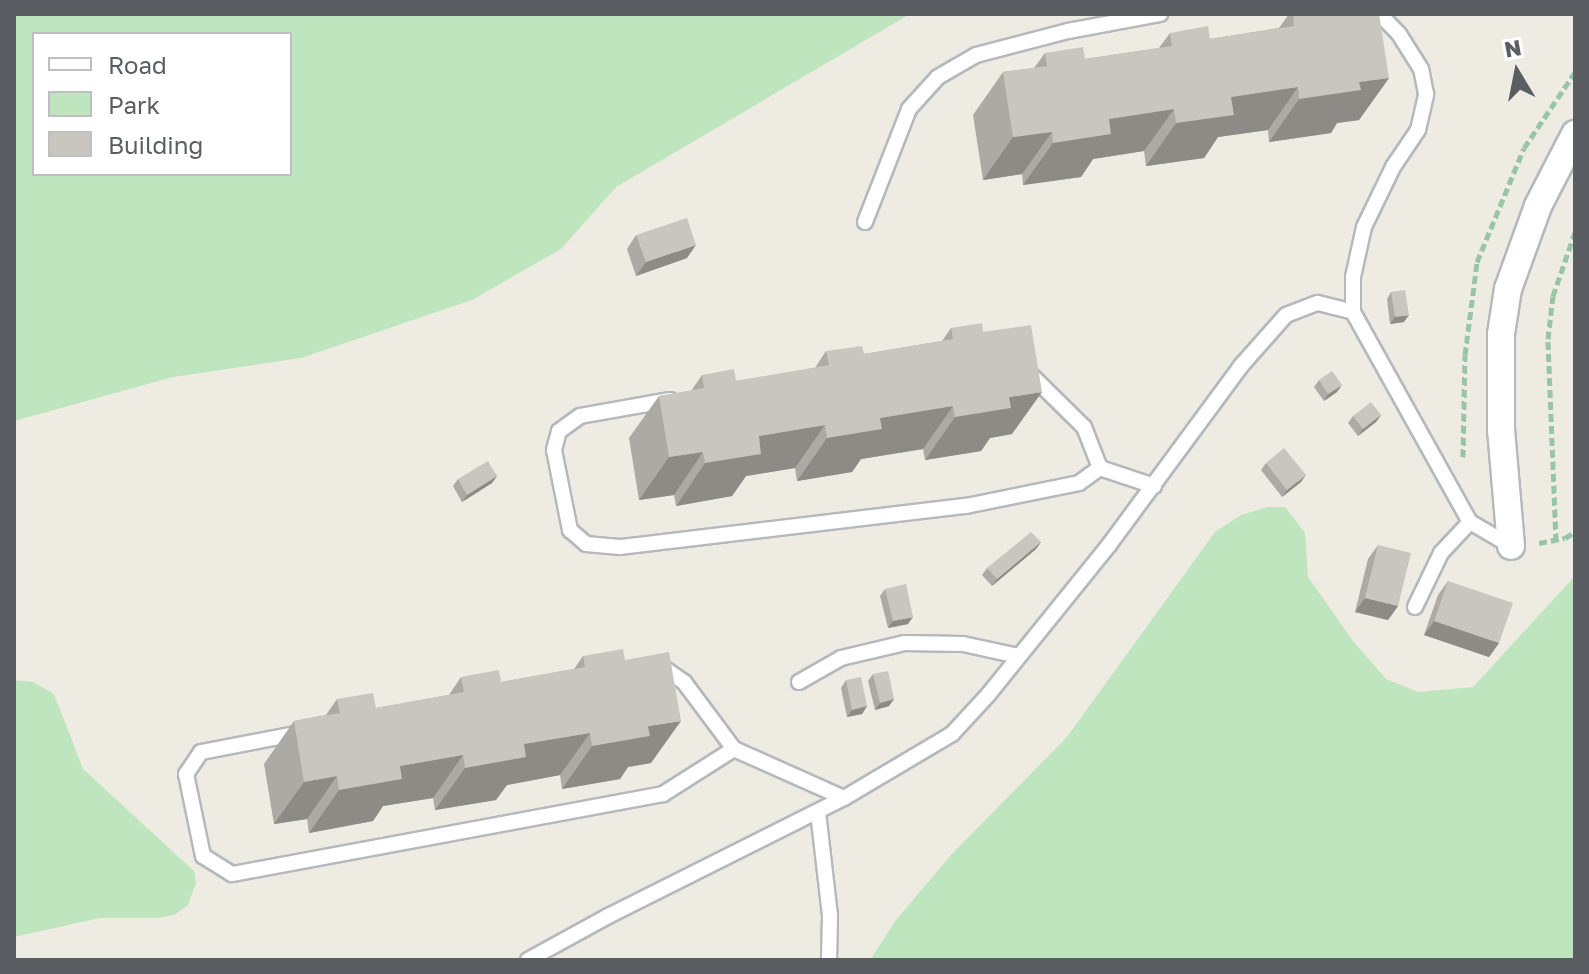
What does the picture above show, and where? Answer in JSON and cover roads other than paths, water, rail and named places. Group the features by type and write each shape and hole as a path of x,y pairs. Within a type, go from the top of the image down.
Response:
{"street":[{"path":"1511,546 1501,430 1501,334 1508,289 1538,206 1575,134"}],"lane":[{"path":"865,222 909,109 938,77 976,55 1068,31 1160,14"},
{"path":"1380,14 1399,34 1421,69 1426,94 1418,130 1393,167 1364,227 1353,277 1353,312 1470,522 1511,546"},
{"path":"528,960 634,902 818,812 952,734 1154,486 1240,367 1286,315 1318,303 1353,312"},
{"path":"1021,364 1084,427 1100,468"},
{"path":"688,397 580,416 559,431 554,450 570,530 586,544 620,547 966,506 1079,483 1100,468"},
{"path":"1100,468 1154,486"},
{"path":"1415,607 1441,553 1470,522"},
{"path":"799,682 841,658 905,643 963,644 1018,656"},
{"path":"643,667 658,664 684,682 734,749 844,798"},
{"path":"323,729 201,752 186,774 203,856 232,874 663,794 734,749"},
{"path":"818,812 830,916 829,960"}]}
